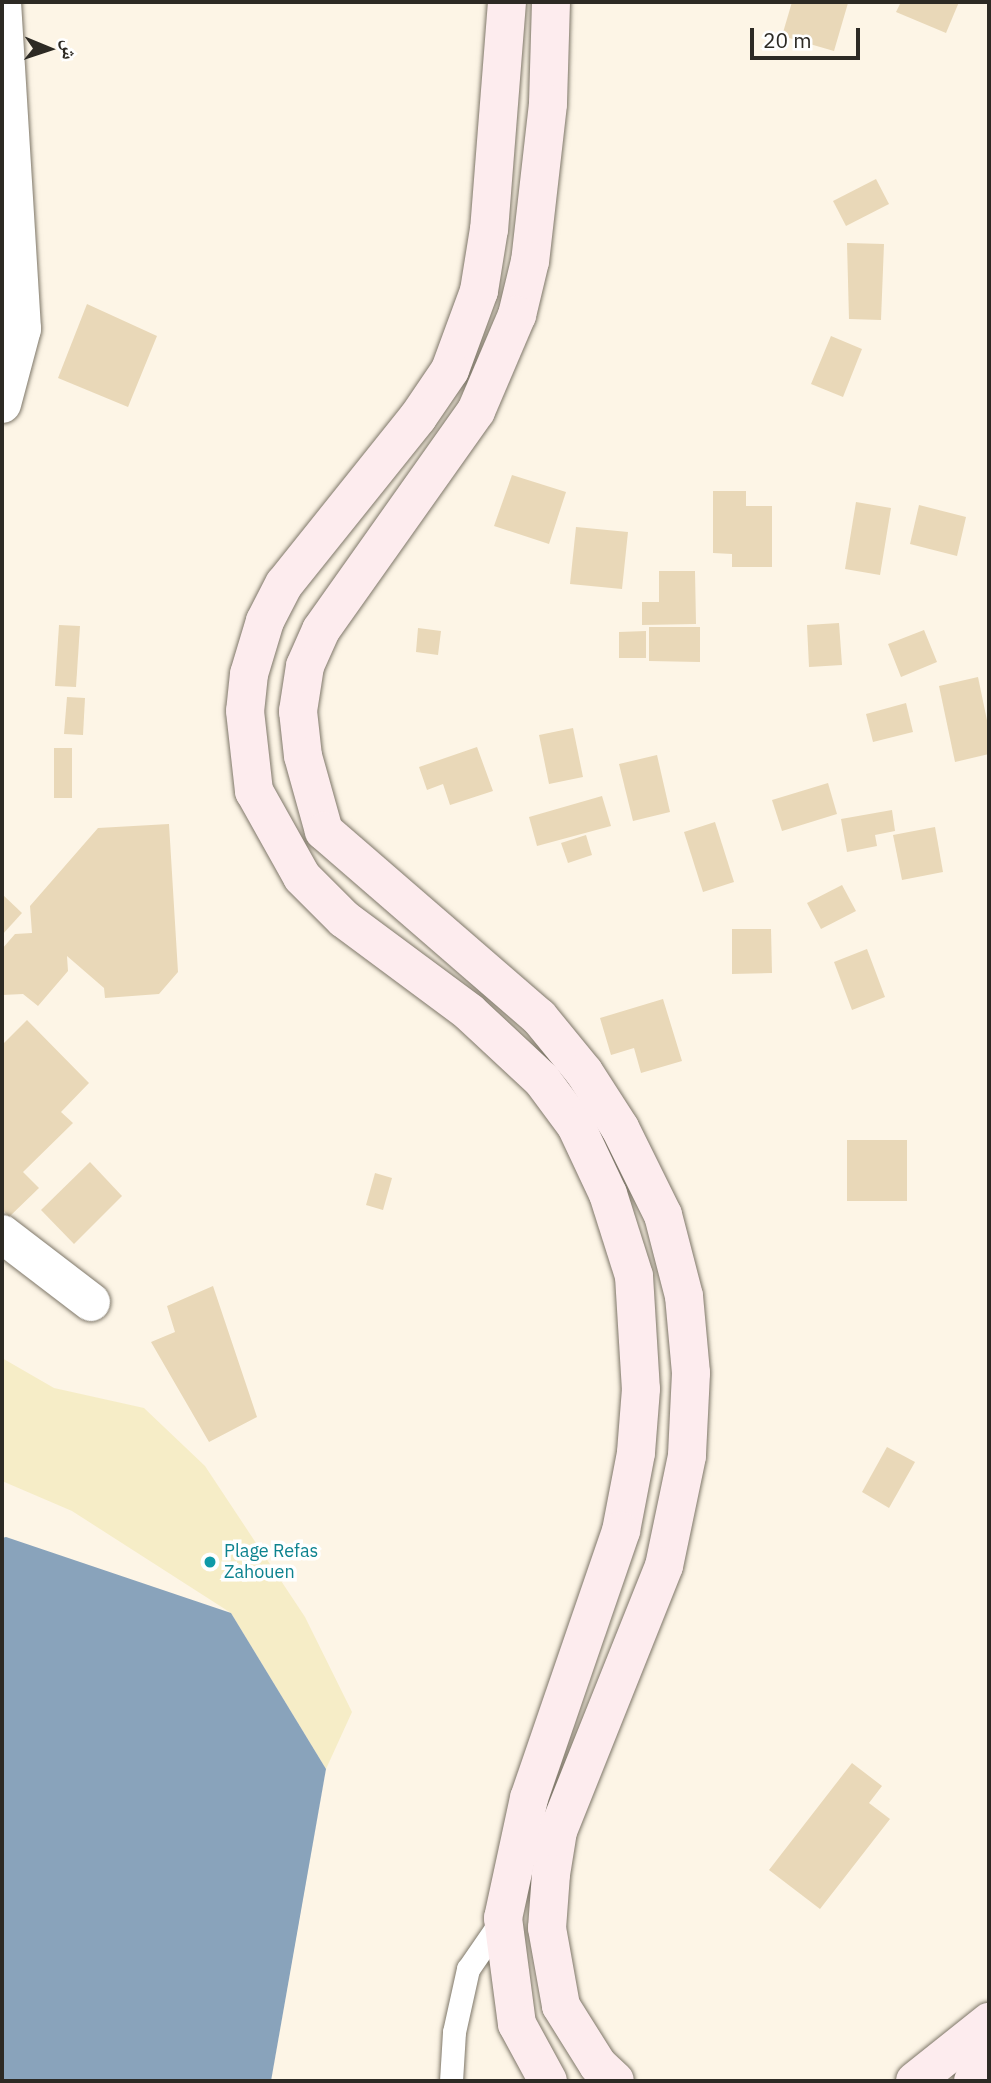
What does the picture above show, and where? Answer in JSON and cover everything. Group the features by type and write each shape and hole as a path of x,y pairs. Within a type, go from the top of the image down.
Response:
{"main road":[{"path":"507,2 489,229 479,291 450,370 418,417 284,584 265,621 249,674 245,711 254,791 302,877 344,919 469,1012 542,1080 576,1126 608,1194 634,1276 641,1389 636,1453 621,1531 529,1798 503,1919 517,2024 548,2081"},
{"path":"551,2 548,104 530,261 517,315 476,411 321,630 305,666 298,711 303,756 324,831 539,1017 584,1072 620,1128 663,1215 684,1296 690,1403 687,1456 670,1542 635,1646 558,1831 551,1874 547,1928 561,2006 598,2065 615,2081"},
{"path":"915,2081 989,2022"},
{"path":"973,2081 989,2065"}],"street":[{"path":"2,2 23,329 2,404"},
{"path":"2,1234 91,1302"}],"lane":[{"path":"452,2081 454,2032 468,1969 503,1919"}],"sand":[{"name":"Plage Refas Zahouen","path":"2,1358 54,1388 144,1408 205,1466 305,1617 352,1712 326,1769 231,1613 72,1511 2,1481"}],"water":[{"path":"6,1537 231,1613 326,1769 271,2081 2,2081 2,1538"}],"building":[{"path":"792,2 848,3 834,51 782,36"},
{"path":"901,2 959,2 946,33 896,12"},
{"path":"876,179 889,204 846,226 833,201"},
{"path":"847,243 884,244 881,320 849,319"},
{"path":"87,304 157,336 128,407 58,378"},
{"path":"831,336 862,349 843,397 811,384"},
{"path":"512,475 566,492 549,544 494,526"},
{"path":"713,491 746,491 746,506 772,506 772,567 732,567 732,554 713,553"},
{"path":"856,502 891,508 880,575 845,569"},
{"path":"919,505 966,517 957,556 910,544"},
{"path":"576,527 628,532 622,589 570,584"},
{"path":"659,571 695,571 696,624 642,625 642,602 659,602"},
{"path":"839,623 842,665 809,667 807,625"},
{"path":"59,625 80,626 76,687 55,686"},
{"path":"649,627 700,627 700,662 649,661"},
{"path":"418,628 441,631 438,655 416,652"},
{"path":"924,630 937,662 901,677 888,644"},
{"path":"646,631 646,658 619,658 619,632"},
{"path":"978,677 989,730 989,754 955,762 939,686"},
{"path":"67,697 85,698 83,735 64,734"},
{"path":"906,703 913,732 873,742 866,714"},
{"path":"573,728 583,777 549,784 539,735"},
{"path":"477,747 493,791 450,805 443,784 427,790 419,767"},
{"path":"54,748 72,748 72,798 54,798"},
{"path":"657,755 670,812 633,821 619,764"},
{"path":"828,783 837,814 782,831 772,800"},
{"path":"602,796 611,826 537,846 529,817"},
{"path":"892,810 895,831 875,835 877,846 847,852 841,819"},
{"path":"715,822 734,882 703,892 684,832"},
{"path":"169,824 178,972 159,994 105,998 104,988 67,956 68,971 38,1006 23,994 2,995 2,949 15,934 32,933 30,906 98,828"},
{"path":"935,827 943,872 902,880 893,835"},
{"path":"586,835 592,855 568,863 561,843"},
{"path":"842,885 856,911 821,929 807,903"},
{"path":"2,894 22,913 2,935"},
{"path":"732,929 771,929 772,973 732,974"},
{"path":"867,949 885,997 852,1010 834,962"},
{"path":"663,999 682,1061 641,1073 634,1048 611,1055 600,1018"},
{"path":"27,1020 89,1083 61,1112 73,1123 23,1172 39,1188 9,1217 2,1209 2,1045"},
{"path":"847,1140 907,1140 907,1201 847,1201"},
{"path":"90,1162 122,1196 74,1244 41,1210"},
{"path":"375,1173 392,1178 383,1210 366,1205"},
{"path":"213,1286 257,1417 209,1442 151,1342 175,1332 167,1306"},
{"path":"887,1447 915,1462 889,1508 862,1492"},
{"path":"852,1763 882,1786 869,1803 890,1819 820,1909 769,1870"}],"place":[{"name":"Plage Refas Zahouen","path":"210,1562"}]}
